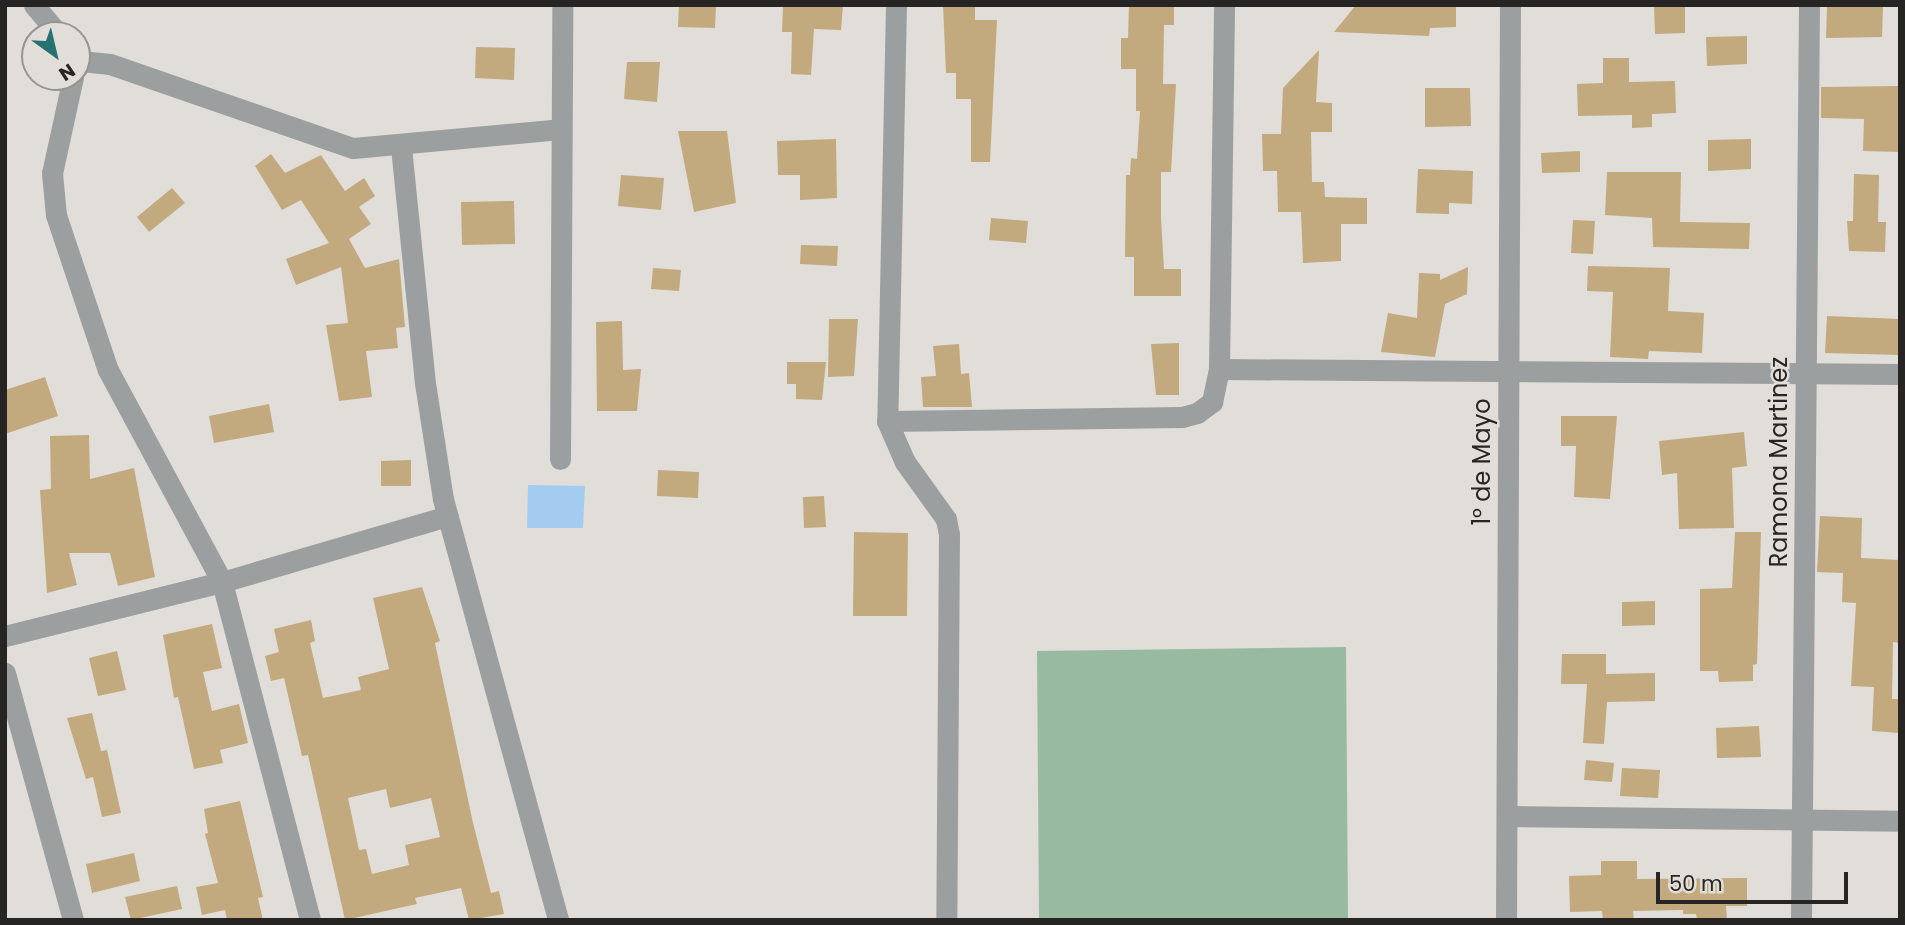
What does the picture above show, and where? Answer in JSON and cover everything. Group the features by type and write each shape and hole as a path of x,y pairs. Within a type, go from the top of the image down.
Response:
{"street":[{"path":"34,5 47,21"},
{"path":"560,459 559,129 562,5"},
{"path":"896,5 887,421 905,463 946,519 949,535 946,920"},
{"path":"887,421 1182,417 1198,413 1212,402 1219,369 1224,5"},
{"name":"1° de Mayo","path":"1507,920 1510,5"},
{"name":"Ramona Martinez","path":"1801,920 1809,5"},
{"path":"91,65 110,64 353,148 401,146 559,129"},
{"path":"71,91 52,173 56,215 108,370 222,582 310,920"},
{"path":"401,146 425,383 448,516 558,920"},
{"path":"1219,369 1900,374"},
{"path":"5,636 222,582 448,516"},
{"path":"5,673 73,920"},
{"path":"1507,816 1900,821"}],"green space":[{"path":"1346,647 1348,920 1039,920 1037,651"}],"water":[{"path":"528,485 585,486 583,528 527,528"}],"building":[{"path":"679,5 716,5 715,28 678,27"},
{"path":"783,5 843,5 841,30 814,29 811,75 791,74 792,32 782,32"},
{"path":"943,5 975,6 975,20 997,20 990,162 971,162 971,99 956,99 956,73 946,73"},
{"path":"1129,5 1174,5 1174,25 1164,25 1163,84 1176,84 1171,172 1161,172 1161,218 1164,269 1181,269 1181,296 1134,296 1134,257 1125,257 1126,175 1130,175 1131,158 1137,159 1140,111 1136,111 1136,69 1121,69 1121,38 1128,38"},
{"path":"1356,5 1456,5 1456,27 1430,28 1429,36 1334,32"},
{"path":"1654,5 1685,5 1685,33 1655,34"},
{"path":"1827,5 1883,5 1882,37 1826,38"},
{"path":"1747,36 1747,64 1707,66 1706,37"},
{"path":"476,47 515,48 514,80 475,78"},
{"path":"1319,50 1316,102 1332,103 1332,132 1311,132 1312,182 1324,182 1325,197 1367,198 1367,224 1341,224 1341,261 1303,263 1301,212 1278,212 1277,171 1263,171 1262,134 1281,134 1283,88"},
{"path":"1603,58 1629,58 1629,82 1675,81 1676,113 1652,114 1652,127 1632,128 1632,115 1578,116 1577,84 1603,83"},
{"path":"627,62 660,62 657,102 624,99"},
{"path":"1900,86 1900,152 1863,151 1864,119 1821,118 1821,87"},
{"path":"1425,88 1470,88 1471,126 1425,127"},
{"path":"678,131 727,131 736,203 694,212"},
{"path":"836,139 837,198 800,200 800,175 778,175 777,141"},
{"path":"1751,139 1751,169 1708,171 1708,140"},
{"path":"1580,151 1580,172 1542,173 1541,153"},
{"path":"271,154 285,173 321,155 345,191 364,178 375,196 359,207 371,224 349,239 365,268 399,259 405,327 396,328 398,348 366,351 372,397 339,401 326,325 348,323 341,267 296,285 286,259 329,243 301,200 282,210 255,166"},
{"path":"1418,169 1473,171 1472,204 1449,203 1449,214 1416,213"},
{"path":"1607,172 1681,172 1680,222 1750,223 1749,249 1653,247 1652,218 1605,215"},
{"path":"1854,174 1879,175 1878,222 1886,222 1885,252 1849,251 1847,221 1853,221"},
{"path":"621,175 664,178 661,210 618,206"},
{"path":"172,188 185,203 149,232 137,217"},
{"path":"514,201 515,244 462,245 461,202"},
{"path":"991,218 1028,221 1026,243 989,240"},
{"path":"1573,220 1595,221 1593,254 1571,253"},
{"path":"801,245 838,246 837,266 800,264"},
{"path":"1588,266 1670,268 1668,311 1704,313 1702,353 1649,351 1648,359 1610,357 1613,292 1587,291"},
{"path":"1468,267 1467,294 1445,304 1435,357 1381,352 1388,313 1417,318 1419,273 1440,274 1440,280"},
{"path":"653,268 681,270 679,291 651,289"},
{"path":"1827,316 1900,319 1900,355 1825,353"},
{"path":"829,319 858,319 854,376 828,377"},
{"path":"622,321 623,370 641,369 637,411 597,411 596,322"},
{"path":"1179,343 1179,395 1156,395 1151,344"},
{"path":"959,344 961,374 969,373 972,407 923,407 921,377 936,376 933,346"},
{"path":"787,362 826,362 822,400 796,399 796,384 787,384"},
{"path":"45,377 58,416 5,434 5,390"},
{"path":"269,404 274,432 214,443 209,416"},
{"path":"1561,416 1617,416 1610,499 1574,497 1576,446 1561,446"},
{"path":"1744,432 1747,466 1732,468 1734,528 1679,529 1677,473 1662,475 1659,441"},
{"path":"89,435 90,479 134,468 155,577 118,586 110,553 69,553 77,585 47,593 40,490 51,489 50,436"},
{"path":"411,460 411,486 381,486 381,461"},
{"path":"658,470 699,472 698,498 657,496"},
{"path":"824,496 826,527 804,528 803,497"},
{"path":"1820,516 1862,518 1861,558 1900,560 1900,643 1893,642 1892,699 1900,699 1900,733 1872,731 1874,687 1851,686 1856,603 1842,602 1843,573 1817,572"},
{"path":"854,532 908,533 907,616 853,616"},
{"path":"1735,532 1761,532 1757,664 1753,665 1753,681 1719,682 1718,671 1700,671 1700,589 1732,588"},
{"path":"422,587 440,641 435,643 473,823 491,893 499,891 504,914 469,920 461,888 415,898 417,904 345,920 308,755 302,756 284,678 271,681 265,656 279,652 274,629 311,620 315,641 310,643 323,698 361,690 358,677 389,669 373,598","holes":["386,789 390,808 431,798 440,837 405,845 409,865 372,874 366,849 359,850 348,798"]},
{"path":"1655,601 1655,625 1622,626 1622,602"},
{"path":"212,624 222,668 203,672 212,711 239,704 248,743 220,750 223,763 194,769 178,697 174,698 163,635"},
{"path":"117,651 126,690 98,696 89,658"},
{"path":"1562,654 1606,654 1606,674 1655,673 1655,701 1607,702 1604,744 1583,743 1587,684 1561,684"},
{"path":"92,713 101,751 107,750 121,813 102,817 93,777 86,779 67,718"},
{"path":"1759,726 1761,757 1717,758 1716,728"},
{"path":"1586,760 1614,763 1612,782 1584,780"},
{"path":"1622,768 1660,770 1658,798 1620,796"},
{"path":"240,801 263,897 258,898 263,920 227,920 225,910 202,915 196,887 218,883 205,834 208,833 204,809"},
{"path":"134,853 140,881 92,893 86,864"},
{"path":"1601,861 1637,861 1637,879 1747,878 1747,906 1726,906 1727,920 1697,920 1696,914 1683,914 1683,910 1633,911 1634,920 1603,920 1602,911 1570,912 1569,876 1601,875"},
{"path":"177,886 182,909 131,920 125,897"}]}
